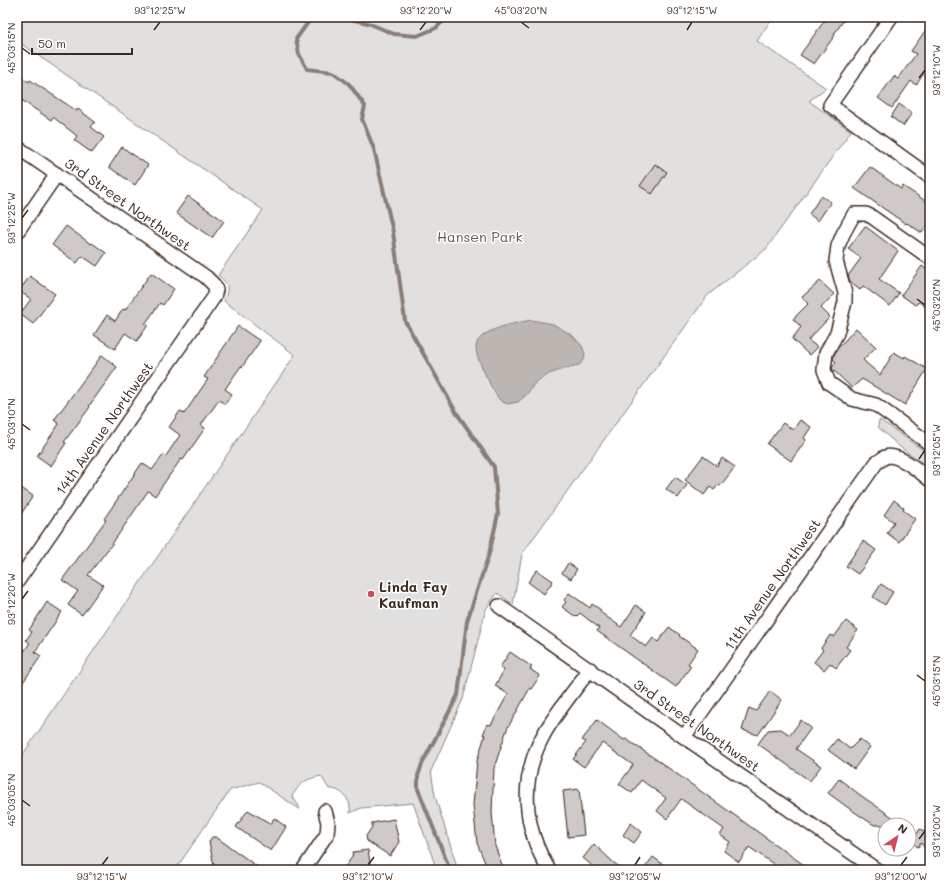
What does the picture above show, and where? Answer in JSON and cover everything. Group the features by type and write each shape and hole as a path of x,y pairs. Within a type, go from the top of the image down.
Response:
{"street":[{"path":"891,17 830,105 930,177"},
{"name":"3rd Street Northwest","path":"17,147 206,277 214,285 216,290"},
{"path":"17,232 57,174"},
{"path":"930,258 872,217 866,214 854,214 838,246 836,261 845,293 845,302 837,333 826,354 824,370 829,383 840,391 852,399 876,405 930,444"},
{"name":"14th Avenue Northwest","path":"17,582 210,304 216,290"},
{"name":"11th Avenue Northwest","path":"684,737 878,462 891,456 901,459 930,480"},
{"name":"3rd Street Northwest","path":"498,606 590,669 684,737 878,870"},
{"path":"549,870 538,850 529,820 527,796 530,773 536,752 544,733 590,669"},
{"path":"303,870 327,834 328,823 325,811"}],"green space":[{"name":"Hansen Park","path":"17,17 773,17 757,41 826,88 809,101 851,131 766,249 708,295 522,554 513,604 497,593 486,609 463,699 431,771 435,796 458,870 437,870 413,803 361,808 350,813 348,800 345,796 334,789 329,789 321,776 304,782 298,787 292,796 299,806 299,810 259,782 230,790 175,870 17,870 17,763 295,355 224,301 227,293 227,286 218,275 263,210 17,41"},
{"path":"879,420 930,455 930,468 900,447 878,427"}],"shaded area":[{"path":"531,320 553,324 572,335 582,346 585,354 584,360 579,365 549,374 535,383 526,395 518,402 508,404 501,401 494,392 480,362 476,347 478,341 490,331"}],"building":[{"path":"827,17 846,17 814,64 800,55"},
{"path":"930,24 930,65 916,85 911,81 892,108 878,98 894,76 898,79 916,54 911,51"},
{"path":"17,74 29,82 30,80 77,111 78,109 95,122 91,127 104,137 92,153 74,140 77,136 53,117 51,120 17,97"},
{"path":"899,104 912,113 903,126 891,117"},
{"path":"122,147 148,165 135,185 109,167"},
{"path":"655,164 667,172 652,194 640,186"},
{"path":"870,167 901,189 903,186 930,204 930,222 922,233 907,223 906,224 854,188"},
{"path":"188,196 224,221 212,238 176,213"},
{"path":"821,196 831,202 818,221 809,214"},
{"path":"66,226 106,253 97,266 82,256 77,263 52,245"},
{"path":"865,226 898,251 879,279 899,293 890,306 863,286 860,290 851,283 848,276 861,258 848,249"},
{"path":"922,266 930,272 930,310 919,302 915,305 901,295"},
{"path":"151,273 174,289 163,305 160,303 145,324 148,325 137,341 125,333 115,349 94,335 107,315 115,321 123,309 125,310"},
{"path":"30,276 55,294 33,324 20,314 31,299 19,291"},
{"path":"820,281 834,294 821,308 830,317 808,340 817,347 809,355 792,339 801,327 793,319 808,304 802,297"},
{"path":"238,326 260,341 225,389 232,394 225,404 219,400 201,425 205,428 183,460 181,459 155,496 148,491 112,544 88,575 103,585 82,615 68,605 78,591 62,580 106,520 104,519 142,463 152,470 164,454 166,456 180,435 169,427 180,411 184,414 208,379 204,377"},
{"path":"856,328 876,347 863,360 880,375 894,352 904,358 905,356 927,369 905,405 862,379 852,388 832,369 836,362 833,359 834,355 838,348"},
{"path":"102,355 117,367 64,442 66,443 51,466 37,456 59,424 54,420"},
{"path":"800,420 811,427 804,438 806,440 791,461 767,444 783,423 793,430"},
{"path":"703,456 717,466 722,458 735,467 720,486 718,485 714,490 710,487 704,495 685,480"},
{"path":"675,477 687,485 678,498 666,489"},
{"path":"17,485 33,496 17,520"},
{"path":"894,500 904,508 903,510 915,519 899,542 887,533 894,522 884,515"},
{"path":"863,541 876,550 858,574 846,566"},
{"path":"568,563 577,569 571,579 562,573"},
{"path":"537,570 553,581 544,594 528,582"},
{"path":"881,584 893,592 885,605 873,597"},
{"path":"569,593 590,608 592,604 601,610 600,612 621,627 636,605 646,612 630,635 646,647 653,638 658,642 669,627 698,649 688,664 691,666 676,687 597,631 599,628 580,613 576,617 562,607 566,602 564,600"},
{"path":"47,602 62,612 35,652 41,656 17,691 17,661 30,643 26,640 32,632 29,630"},
{"path":"846,621 858,630 846,647 850,650 836,668 830,663 824,670 814,662 823,650 821,648 830,635 834,637"},
{"path":"510,652 532,667 530,669 540,676 531,689 530,688 507,729 494,768 492,812 495,846 504,870 488,870 477,843 473,805 477,761 487,724 491,725 508,694 495,686 504,670 500,667"},
{"path":"770,691 782,700 758,735 742,730 749,708 756,711"},
{"path":"597,720 624,740 626,739 660,762 811,870 782,870 749,847 739,862 724,851 730,842 720,835 724,829 681,799 667,819 657,811 666,798 641,780 632,793 619,784 633,765 602,743 584,767 573,759 586,742 582,740"},
{"path":"801,720 811,728 796,749 821,766 810,781 758,744 768,730 781,729 790,735"},
{"path":"837,739 850,749 860,739 870,747 854,769 828,750"},
{"path":"839,779 892,817 877,817 877,825 874,825 828,793"},
{"path":"579,789 584,835 568,837 563,791"},
{"path":"248,810 271,824 274,818 286,827 271,851 236,827"},
{"path":"394,819 399,842 390,856 367,841 366,836 372,827 372,823"},
{"path":"631,823 642,832 634,843 623,835"},
{"path":"920,829 930,835 930,855 921,843 918,847 917,834"},
{"path":"212,837 216,837 262,870 215,870 209,842"},
{"path":"594,844 614,863 624,870 597,870 583,858"},
{"path":"368,850 371,870 343,870 352,857 353,852"},
{"path":"653,857 671,870 643,870"}],"waterway":[{"path":"312,17 296,39 299,54 307,69 333,72 349,84 365,106 362,119 374,149 393,232 405,321 456,412 494,467 498,514 489,554 467,621 458,695 422,764 418,776 418,789 450,870"},
{"path":"340,17 368,23 394,34 417,36 436,28 447,17"}],"place":[{"name":"Linda Fay Kaufman","path":"371,594"}]}
